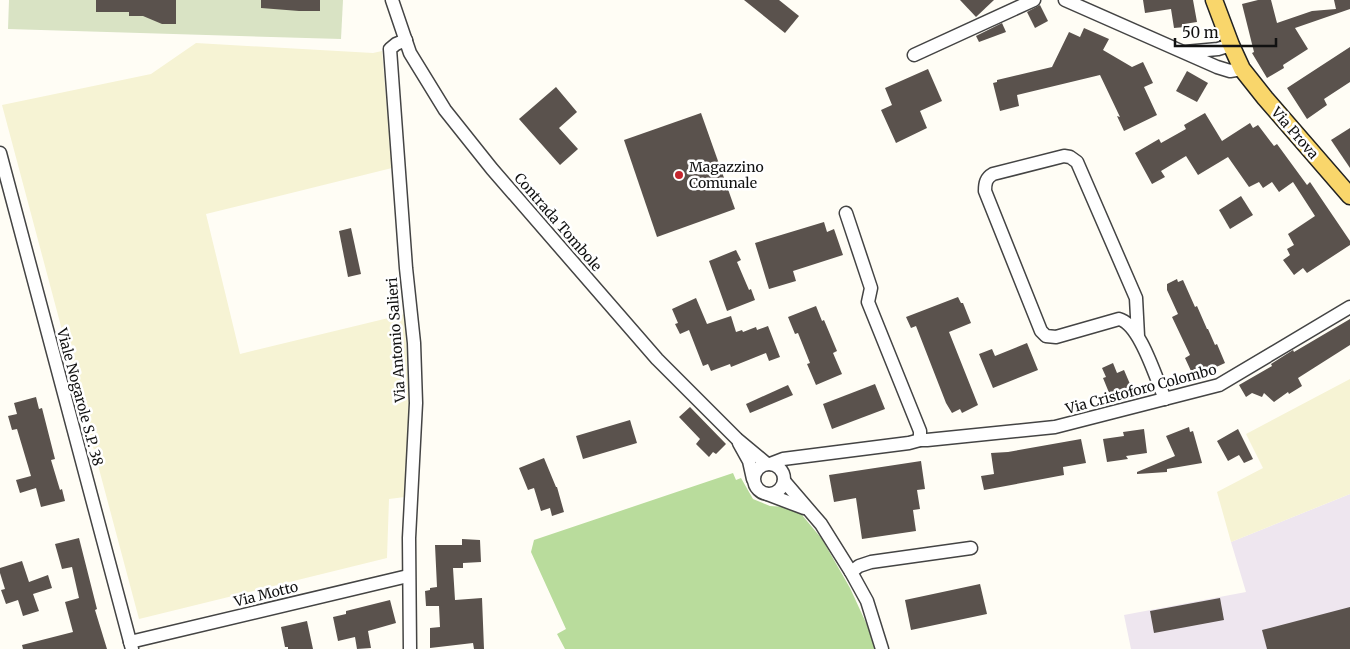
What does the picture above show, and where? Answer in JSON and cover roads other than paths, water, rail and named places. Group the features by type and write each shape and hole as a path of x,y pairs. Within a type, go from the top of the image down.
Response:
{"main road":[{"name":"Via Prova","path":"1214,0 1242,69 1264,98 1350,196"}],"street":[{"name":"Contrada Tombole","path":"392,0 410,53 445,110 492,169 657,359 737,439 768,464"},
{"path":"914,55 1034,0"},
{"path":"1065,0 1217,68 1230,71 1242,69"},
{"name":"Via Antonio Salieri","path":"406,40 390,49 406,268 414,343 416,403 408,576 410,649"},
{"path":"1183,52 1199,52 1231,45"},
{"name":"Viale Nogarole S.P. 38","path":"0,153 131,646"},
{"path":"1137,307 1131,313 1119,319 1056,337 1046,336 1041,331 985,191 985,182 988,177 993,174 1064,156 1070,157 1077,162 1136,298 1137,307 1138,336"},
{"path":"846,213 871,288 868,302 920,431 920,440"},
{"name":"Via Cristoforo Colombo","path":"768,464 797,457 920,440 1055,427 1219,386 1350,307"},
{"path":"1119,319 1124,320 1138,336 1165,399"},
{"name":"Contrada Tombole","path":"737,439 749,461 753,479"},
{"path":"767,494 780,490 797,457"},
{"path":"809,511 796,504 759,491 753,479 759,467 768,464 779,469 784,480 821,524 867,601 882,649"},
{"path":"851,572 859,566 871,562 971,548"},
{"name":"Via Motto","path":"131,646 408,576"}],"place":[{"name":"Magazzino Comunale","path":"679,175"}]}
